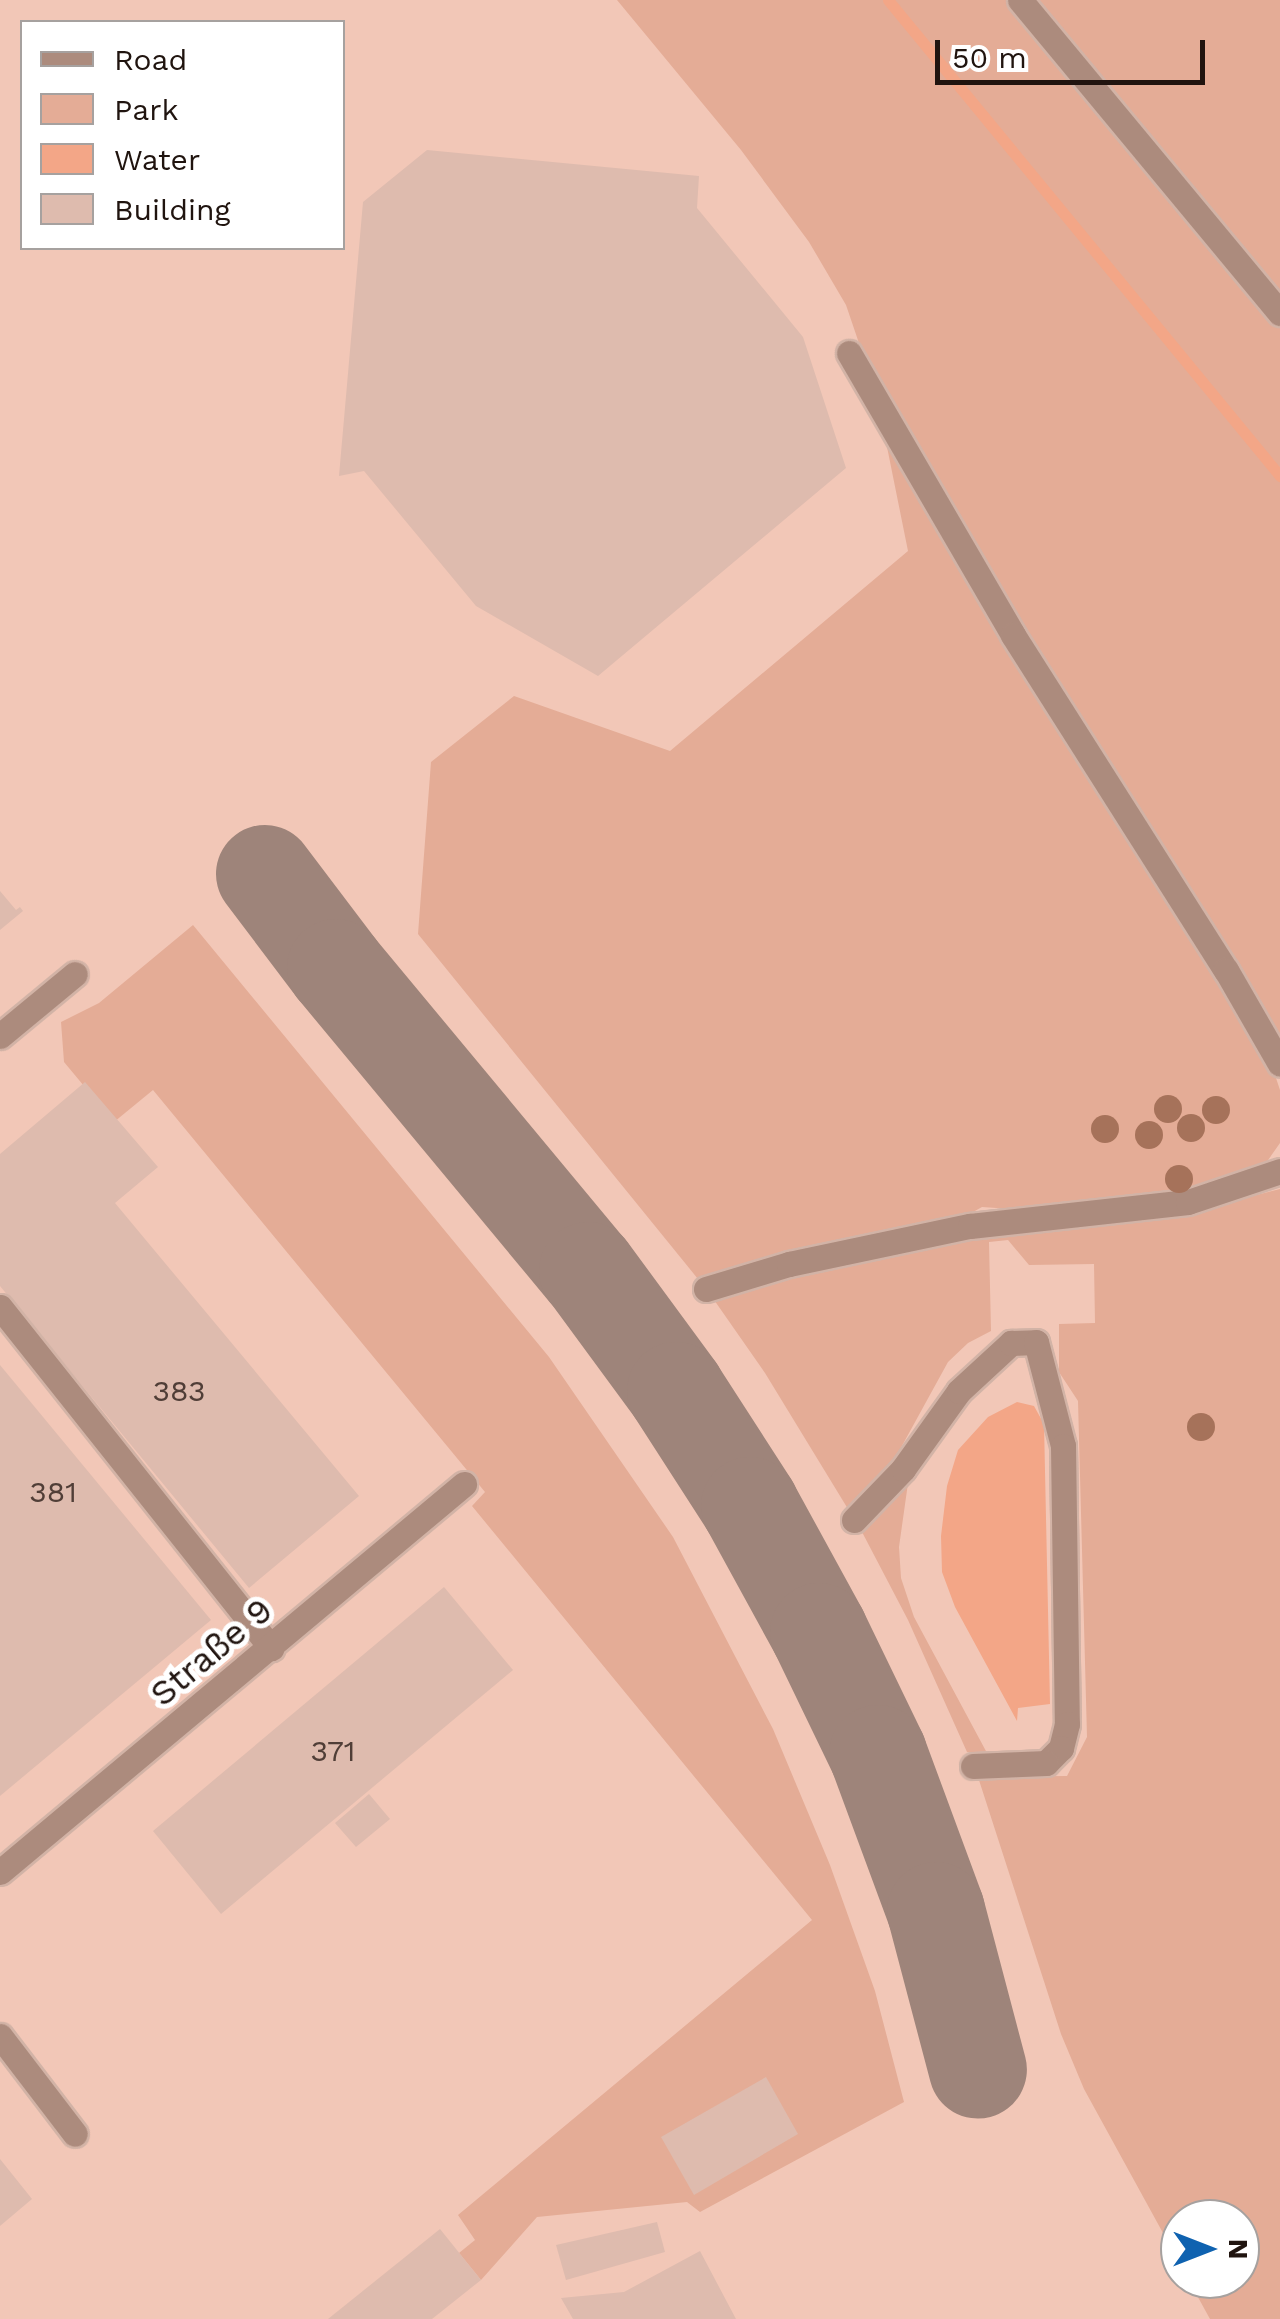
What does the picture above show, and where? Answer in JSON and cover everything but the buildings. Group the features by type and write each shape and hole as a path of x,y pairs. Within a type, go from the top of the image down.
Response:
{"lane":[{"path":"1020,0 1280,313"},
{"path":"850,352 1012,635 1226,970 1280,1064"},
{"path":"0,1036 75,974"},
{"path":"706,1289 789,1264 970,1226 1188,1202 1280,1171"},
{"path":"0,1307 271,1648"},
{"path":"854,1520 903,1469 959,1391 1011,1343 1036,1342 1063,1446 1067,1724 1061,1748 1046,1763 974,1766"},
{"name":"Straße 9","path":"0,1872 464,1484"},
{"path":"0,2036 74,2134"}],"shaded area":[{"path":"0,0 1280,0 1280,2319 0,2319"}],"green space":[{"path":"617,0 1280,0 1280,1041 1020,631 863,355 846,305 809,242 741,150"},
{"path":"883,427 1272,1066 1280,1090 1280,1143 1266,1163 1184,1193 1024,1210 982,1207 966,1216 698,1279 418,934 431,762 514,696 670,751 908,551"},
{"path":"193,925 549,1357 673,1537 773,1729 830,1865 875,1991 904,2102 700,2212 687,2202 537,2217 481,2280 459,2253 475,2240 458,2215 812,1920 472,1506 485,1492 153,1090 114,1122 64,1062 61,1022 99,1003"},
{"path":"1280,1189 1280,2319 1210,2319 1199,2299 1260,2299 1260,2199 1160,2199 1160,2228 1084,2089 1061,2034 978,1777 1067,1776 1087,1737 1078,1401 1059,1372 1059,1324 1095,1323 1094,1264 1029,1265 1008,1240 989,1242 991,1331 968,1343 948,1362 892,1464 848,1509 765,1373 712,1297 792,1272 988,1233 1192,1212"},
{"path":"910,1469 899,1547 901,1578 914,1617 987,1753 967,1752 908,1620 862,1532"}],"water":[{"path":"1017,1402 1034,1406 1044,1424 1050,1704 1018,1708 1017,1721 955,1607 942,1572 941,1536 947,1486 958,1450 988,1417"}],"waterway":[{"path":"888,0 1280,476"}],"taxiway":[{"path":"265,874 336,968 588,1271 676,1391 750,1506 819,1632 878,1754 936,1911 978,2070"}]}
